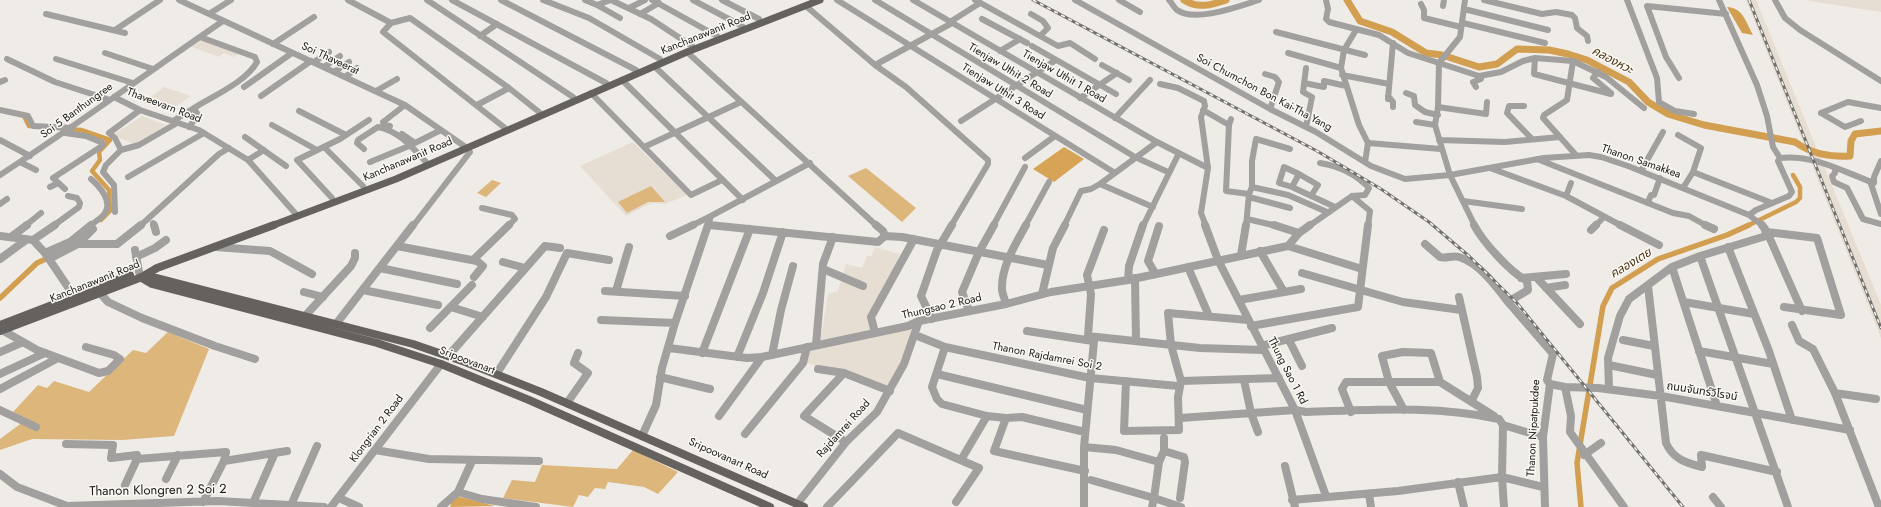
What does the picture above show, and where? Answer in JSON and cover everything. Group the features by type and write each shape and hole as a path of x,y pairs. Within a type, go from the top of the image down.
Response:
{"main road":[{"name":"Kanchanawanit Road","path":"158,266 214,247 396,179 653,65 820,0"},
{"path":"799,9 808,4 829,0"},
{"name":"Kanchanawanit Road","path":"1,329 74,296 140,275 158,266 466,147 539,112 606,83 620,79 636,70 653,65 660,60 692,46 742,26 808,4"},
{"path":"119,282 154,281 154,275 158,266"},
{"name":"Sripoovanart","path":"140,275 154,281 280,318 377,343 441,364 529,400 634,448 770,507"},
{"name":"Sripoovanart","path":"154,281 287,311 449,355 497,373 642,436"},
{"name":"Kanchanawanit Road","path":"1,329 100,293 119,282"},
{"path":"280,318 287,311"},
{"path":"441,364 449,355"},
{"path":"634,448 642,436"},
{"name":"Sripoovanart Road","path":"642,436 723,470 799,506"}],"street":[{"path":"115,30 160,0"},
{"name":"Soi Thaveerat","path":"179,0 405,105 466,147"},
{"path":"209,14 231,0"},
{"path":"348,0 391,23"},
{"path":"427,0 573,98"},
{"path":"452,0 606,83"},
{"path":"501,0 636,70"},
{"path":"543,0 589,18 660,60"},
{"path":"585,0 620,18"},
{"path":"597,5 611,0 640,14 692,46"},
{"path":"629,8 645,0"},
{"path":"652,0 717,36"},
{"path":"693,0 742,26"},
{"path":"722,0 759,20"},
{"name":"Tienjaw Uthit 3 Road","path":"837,0 908,46 1115,173"},
{"name":"Tienjaw Uthit 2 Road","path":"875,0 1135,157 1168,172"},
{"name":"Tienjaw Uthit 1 Road","path":"913,0 1157,142 1208,168"},
{"name":"Soi Chumchon Bon Kai-Tha Yang","path":"1076,0 1270,109 1340,146 1371,166 1405,179 1450,175"},
{"path":"1119,0 1140,12"},
{"path":"1170,0 1178,10 1195,14 1221,11 1260,0"},
{"path":"1326,0 1328,9 1326,19 1336,25 1379,35 1408,53 1440,62 1479,76 1501,72 1523,61 1535,58 1573,61 1606,77 1644,108"},
{"path":"1425,244 1438,256 1445,258 1460,257 1478,270 1511,300 1528,290 1527,280 1521,278 1478,232 1467,214 1463,201 1450,175 1439,140 1436,125 1438,115 1440,62 1460,37 1465,0"},
{"path":"1484,0 1542,14 1556,12 1572,14 1575,18 1577,28 1587,36 1588,41"},
{"path":"1626,0 1657,78 1659,102 1665,107 1683,114 1694,114"},
{"path":"1719,0 1757,85 1767,116 1773,147 1780,158 1778,161 1792,192 1789,196 1749,215"},
{"path":"1775,0 1785,18 1800,30 1881,81"},
{"path":"875,65 951,22 977,2 1058,46 1067,43 1071,44 1096,59"},
{"path":"640,14 659,3"},
{"path":"808,4 875,65 906,87 988,159 988,162 937,250 920,296 932,319"},
{"path":"1421,4 1424,10 1422,17 1424,18 1545,43"},
{"path":"1679,78 1666,57 1647,6 1726,14"},
{"path":"1464,9 1548,30"},
{"path":"46,14 125,33"},
{"path":"1031,14 1043,21 1048,28 1040,36"},
{"path":"273,44 314,17"},
{"path":"505,128 382,32 391,23 410,18 509,88 539,112"},
{"path":"982,19 1116,94"},
{"name":"Soi 5 Banthungree","path":"1,174 65,133 133,83 223,21"},
{"path":"480,36 497,24"},
{"path":"1356,30 1344,50 1341,72 1358,125 1368,142 1365,162"},
{"path":"1276,32 1365,55"},
{"path":"115,212 103,172 106,165 121,150 139,145 240,79 255,67 257,62 255,57 200,37"},
{"path":"1000,51 1020,39"},
{"path":"1393,43 1388,98 1393,102 1393,107"},
{"path":"262,96 329,52"},
{"path":"687,52 810,163 883,231 885,236"},
{"path":"105,53 153,69"},
{"path":"244,87 292,53"},
{"path":"1288,53 1341,72 1390,84"},
{"path":"324,67 340,56"},
{"path":"1535,58 1534,74 1611,94 1593,78 1598,72"},
{"name":"Thaveevarn Road","path":"7,59 55,82 112,99 204,133 248,160 295,213"},
{"path":"56,59 133,83"},
{"path":"961,121 1056,60"},
{"path":"1573,61 1567,100 1544,115 1543,118 1576,155"},
{"path":"334,72 349,62"},
{"path":"1102,64 1129,80"},
{"path":"653,65 776,181"},
{"path":"345,77 357,68"},
{"path":"1306,68 1303,92 1312,97 1306,127"},
{"path":"1080,98 1117,73"},
{"path":"1265,74 1275,77 1278,82 1270,109"},
{"path":"1476,86 1473,82 1482,78 1479,76"},
{"path":"376,91 397,79"},
{"path":"620,79 743,200"},
{"path":"1115,118 1150,80"},
{"path":"1304,83 1324,87 1324,80 1346,86"},
{"path":"1160,84 1178,88 1204,101 1205,106 1203,110 1230,122 1226,191 1249,195 1290,208"},
{"path":"477,105 509,88"},
{"path":"591,93 691,195 722,180"},
{"path":"1406,93 1414,96 1415,105 1422,110 1438,115"},
{"path":"644,147 741,102"},
{"path":"1438,107 1486,114 1487,102"},
{"path":"1861,121 1845,127 1821,113 1848,102 1881,108"},
{"path":"405,105 383,122 384,125 393,127 416,143 441,130"},
{"path":"1524,106 1509,106 1507,113 1532,139"},
{"path":"189,127 198,115 194,108"},
{"path":"0,110 28,116 33,126 72,128"},
{"path":"121,150 115,138 109,133 140,110"},
{"path":"299,110 346,135"},
{"name":"Thung Sao 1 Rd","path":"1203,110 1201,117 1208,168 1201,213 1218,260 1295,410 1326,496"},
{"path":"332,198 298,160 346,135 369,120"},
{"path":"1416,122 1436,125"},
{"path":"272,125 317,150"},
{"path":"364,149 357,143 358,140 378,127 394,132 426,162"},
{"path":"1641,171 1663,132"},
{"path":"65,133 86,136 103,143 53,178 65,189"},
{"path":"128,176 204,133"},
{"path":"1678,135 1700,147 1693,172 1683,188"},
{"path":"1025,158 1055,136"},
{"path":"245,137 286,166"},
{"path":"1439,140 1505,142 1560,137"},
{"path":"1241,255 1249,195 1252,187 1252,161 1256,139 1258,138 1271,144 1290,149"},
{"path":"1042,294 1053,248 1081,191 1091,189 1100,184 1157,142"},
{"path":"1368,142 1441,149"},
{"path":"2,144 30,156"},
{"path":"370,162 409,146"},
{"path":"324,147 363,186"},
{"path":"336,324 470,152 466,147"},
{"path":"47,256 78,244 117,244 153,215 218,154 229,148"},
{"path":"248,160 264,150"},
{"path":"1136,341 1132,279 1129,266 1143,225 1168,172 1180,153"},
{"name":"Thanon Samakkea","path":"1450,175 1536,159 1576,155 1601,157 1660,178 1749,215 1765,229"},
{"path":"1780,158 1794,157 1820,163 1875,183"},
{"path":"1536,159 1672,213 1689,216 1714,229"},
{"path":"20,162 36,170"},
{"path":"1881,162 1874,176 1881,214"},
{"path":"670,236 743,200 810,163"},
{"path":"1320,163 1342,169 1365,183 1369,188 1365,195 1352,196 1327,212 1299,233 1288,246 1362,269"},
{"path":"969,311 962,292 979,252 1025,167"},
{"path":"1311,196 1318,185 1284,167 1279,183 1292,187 1311,196 1335,207"},
{"path":"1490,168 1566,196 1659,246"},
{"path":"1835,169 1835,173 1832,176 1834,182 1847,188 1861,218 1881,224"},
{"path":"1693,172 1772,203"},
{"path":"1292,187 1299,174"},
{"path":"1651,204 1648,202 1651,195 1654,195 1660,178"},
{"path":"91,179 108,187"},
{"path":"1006,304 1001,288 1010,257 1049,182"},
{"path":"50,187 58,183"},
{"path":"1566,196 1571,183"},
{"path":"1100,184 1152,207"},
{"path":"47,256 70,242 105,213 108,187"},
{"path":"1252,187 1288,195 1327,212"},
{"path":"0,236 33,240 79,207 80,204 77,198 68,196"},
{"path":"1126,381 1124,431 1179,430 1180,384 1171,345 1168,313 1209,316 1250,323 1358,306 1370,211 1352,196"},
{"path":"0,204 7,199"},
{"path":"1463,201 1522,209"},
{"path":"473,260 515,219 512,215 482,208"},
{"path":"11,237 42,213"},
{"path":"642,436 656,405 660,377 675,323 711,216"},
{"path":"1591,230 1604,217"},
{"path":"1247,219 1272,224 1299,233"},
{"path":"153,223 156,232"},
{"path":"709,225 878,242 885,236 914,239 1048,265"},
{"path":"1155,273 1148,261 1159,226"},
{"path":"78,244 93,229"},
{"path":"702,353 750,229"},
{"path":"1609,389 1609,365 1613,337 1620,316 1629,299 1672,267 1700,256 1766,236 1765,229"},
{"path":"1765,229 1802,311"},
{"path":"1765,229 1817,238 1841,315 1802,311 1784,307"},
{"path":"1084,507 1084,447 1090,378 1091,339 1091,294 1087,275 1104,230"},
{"path":"737,357 763,294 783,232"},
{"path":"745,434 804,363 812,346 823,269 833,237"},
{"path":"875,333 871,317 914,239"},
{"path":"0,259 26,240"},
{"path":"33,240 47,256 74,296"},
{"path":"140,275 136,254 155,248 166,240"},
{"path":"397,246 482,263 483,266 473,281 451,307 430,328"},
{"path":"449,355 545,246 560,248"},
{"name":"Thungsao 2 Road","path":"669,348 737,357 762,357 908,326 920,321 1006,304 1042,294 1132,279 1288,246"},
{"path":"214,247 270,251 312,274"},
{"path":"497,373 546,297 567,253 573,247"},
{"path":"616,291 629,247"},
{"path":"1728,247 1773,364 1792,420"},
{"path":"1260,251 1284,292"},
{"path":"305,316 351,266 355,258 355,253"},
{"path":"567,253 609,260"},
{"path":"1700,256 1756,412 1788,507"},
{"path":"503,262 525,268"},
{"path":"772,355 781,310 793,266"},
{"path":"1188,267 1209,316"},
{"path":"1672,267 1717,406"},
{"path":"380,268 457,284"},
{"path":"823,269 863,286"},
{"path":"1302,273 1403,302 1461,310"},
{"path":"1521,278 1566,274"},
{"path":"1536,277 1580,324"},
{"path":"1546,288 1565,285"},
{"path":"1648,286 1657,375 1661,396 1666,443 1669,450 1675,458 1684,463 1702,466 1701,455 1777,472"},
{"path":"1239,300 1301,289"},
{"path":"363,290 438,305"},
{"path":"605,291 685,296"},
{"path":"304,292 323,296"},
{"path":"100,293 108,302 177,332 255,359"},
{"path":"1459,297 1478,384 1478,388 1472,400"},
{"name":"Thanon Nipatpukdee","path":"1511,300 1553,354 1547,380 1550,384 1543,437 1543,487 1545,507"},
{"path":"1684,302 1754,314"},
{"path":"451,307 483,317"},
{"path":"601,320 675,323"},
{"name":"Rajdamrei Road","path":"799,506 846,442 877,412 904,364 920,321"},
{"path":"1792,325 1799,341 1813,349 1835,393 1879,507"},
{"path":"1027,331 1091,339 1136,341 1200,348 1256,349 1332,328"},
{"path":"1,329 45,353 102,373 108,371 120,359 114,355 86,347"},
{"name":"Thanon Rajdamrei Soi 2","path":"915,335 945,347 1090,378 1180,384 1279,378"},
{"path":"1289,340 1302,366"},
{"path":"1623,340 1654,346"},
{"path":"0,352 23,342"},
{"path":"945,347 932,387 935,396 942,404 987,416 1006,418 1022,417 1085,432"},
{"path":"1699,351 1773,364"},
{"path":"1404,410 1389,382 1382,356 1403,352 1431,353 1440,382"},
{"path":"0,374 45,353"},
{"path":"567,403 588,373 574,363 578,353"},
{"path":"719,416 762,357"},
{"path":"0,389 58,358"},
{"name":"Klongrian 2 Road","path":"332,507 441,364"},
{"path":"1609,365 1657,375"},
{"path":"818,368 844,373 890,391"},
{"path":"844,373 804,416 846,442"},
{"path":"937,374 1087,410"},
{"path":"660,377 710,389"},
{"path":"1244,380 1251,413 1258,432"},
{"path":"1351,412 1342,389 1346,382 1440,382 1472,400 1501,422"},
{"name":"ถนนจันทร์วิโรจน์","path":"1550,384 1566,387 1609,389 1661,396 1850,430"},
{"path":"1566,387 1571,416 1572,435 1584,455 1624,507"},
{"path":"1835,393 1876,399"},
{"path":"0,410 36,427"},
{"path":"1180,418 1295,410 1306,412 1452,410 1468,412 1543,437"},
{"path":"961,460 987,416"},
{"path":"1006,418 994,451 1084,471"},
{"path":"1501,422 1504,507"},
{"path":"827,507 898,433 979,468 956,502"},
{"path":"1153,503 1159,462 1164,451 1164,438"},
{"path":"1584,455 1601,443"},
{"path":"66,444 112,445 114,446 110,458 137,455 137,459"},
{"path":"291,505 317,446"},
{"path":"1084,447 1116,450 1159,462"},
{"path":"374,450 429,459 472,461 539,461"},
{"path":"224,461 287,451"},
{"path":"1164,451 1184,457 1185,462 1180,498"},
{"path":"137,459 226,453 224,461 203,502"},
{"path":"253,503 275,453"},
{"path":"166,479 178,456"},
{"path":"125,485 137,459"},
{"path":"441,507 458,492 459,485 471,467 472,461"},
{"path":"1285,466 1294,504 1326,496 1370,501 1458,482 1502,477 1543,487"},
{"name":"Thanon Klongren 2 Soi 2","path":"0,474 17,487 67,506 203,502 324,507"},
{"path":"1091,480 1153,503 1181,507"},
{"path":"1458,482 1464,507"},
{"path":"458,492 510,505 536,507"},
{"path":"339,498 359,507"},
{"path":"1713,498 1721,507"}],"shaded area":[{"path":"1746,0 1756,0 1881,305 1881,338"},
{"path":"1809,0 1881,0 1881,12 1810,1"},
{"path":"1727,7 1737,10 1743,16 1753,35 1742,33"},
{"path":"201,38 238,54 234,57 224,53 219,57 189,46"},
{"path":"164,87 191,96 169,111 143,103"},
{"path":"142,116 166,125 137,145 113,135"},
{"path":"633,142 687,195 665,204 653,203 626,216 580,166"},
{"path":"1064,147 1084,159 1054,182 1033,169"},
{"path":"866,168 916,208 902,222 848,176"},
{"path":"492,180 501,183 486,197 477,193"},
{"path":"651,186 665,202 648,202 627,213 618,202"},
{"path":"875,247 900,254 888,286 871,315 869,333 820,344 828,294 838,291 846,264 862,268 867,256 871,256"},
{"path":"915,327 889,389 807,363 810,351"},
{"path":"168,332 209,349 174,436 122,440 32,439 0,450 0,439 27,419 13,412 38,385 47,388 54,381 89,392 133,350 146,353"},
{"path":"633,450 678,472 658,494 644,487 608,482 605,489 595,488 588,497 579,495 573,507 503,498 512,480 535,482 542,465 617,469"},
{"path":"456,496 495,506 450,507 451,505 449,503"}],"waterway":[{"name":"คลองหวะ","path":"1184,0 1189,3 1200,5 1210,5 1226,0"},
{"name":"คลองหวะ","path":"1347,0 1360,21 1392,32 1426,53 1442,55 1479,67 1497,64 1517,49 1549,50 1568,54 1587,60 1629,82 1648,102 1668,114 1704,125 1795,142 1821,154 1850,156 1851,141 1855,134 1881,131"},
{"path":"24,116 29,126 36,126"},
{"path":"68,129 81,130 110,140 99,152 100,160 92,171 109,190 110,211 101,220"},
{"name":"คลองเตย","path":"1747,226 1796,202 1800,198 1800,187 1793,175"},
{"name":"คลองเตย","path":"1581,507 1577,463 1603,306 1612,288 1658,259 1727,235 1749,225"},
{"path":"0,298 37,263 50,257"}],"railway":[{"path":"1033,0 1317,151 1381,189 1429,222 1470,257 1517,303 1683,507"},
{"path":"1749,0 1881,328"}]}
